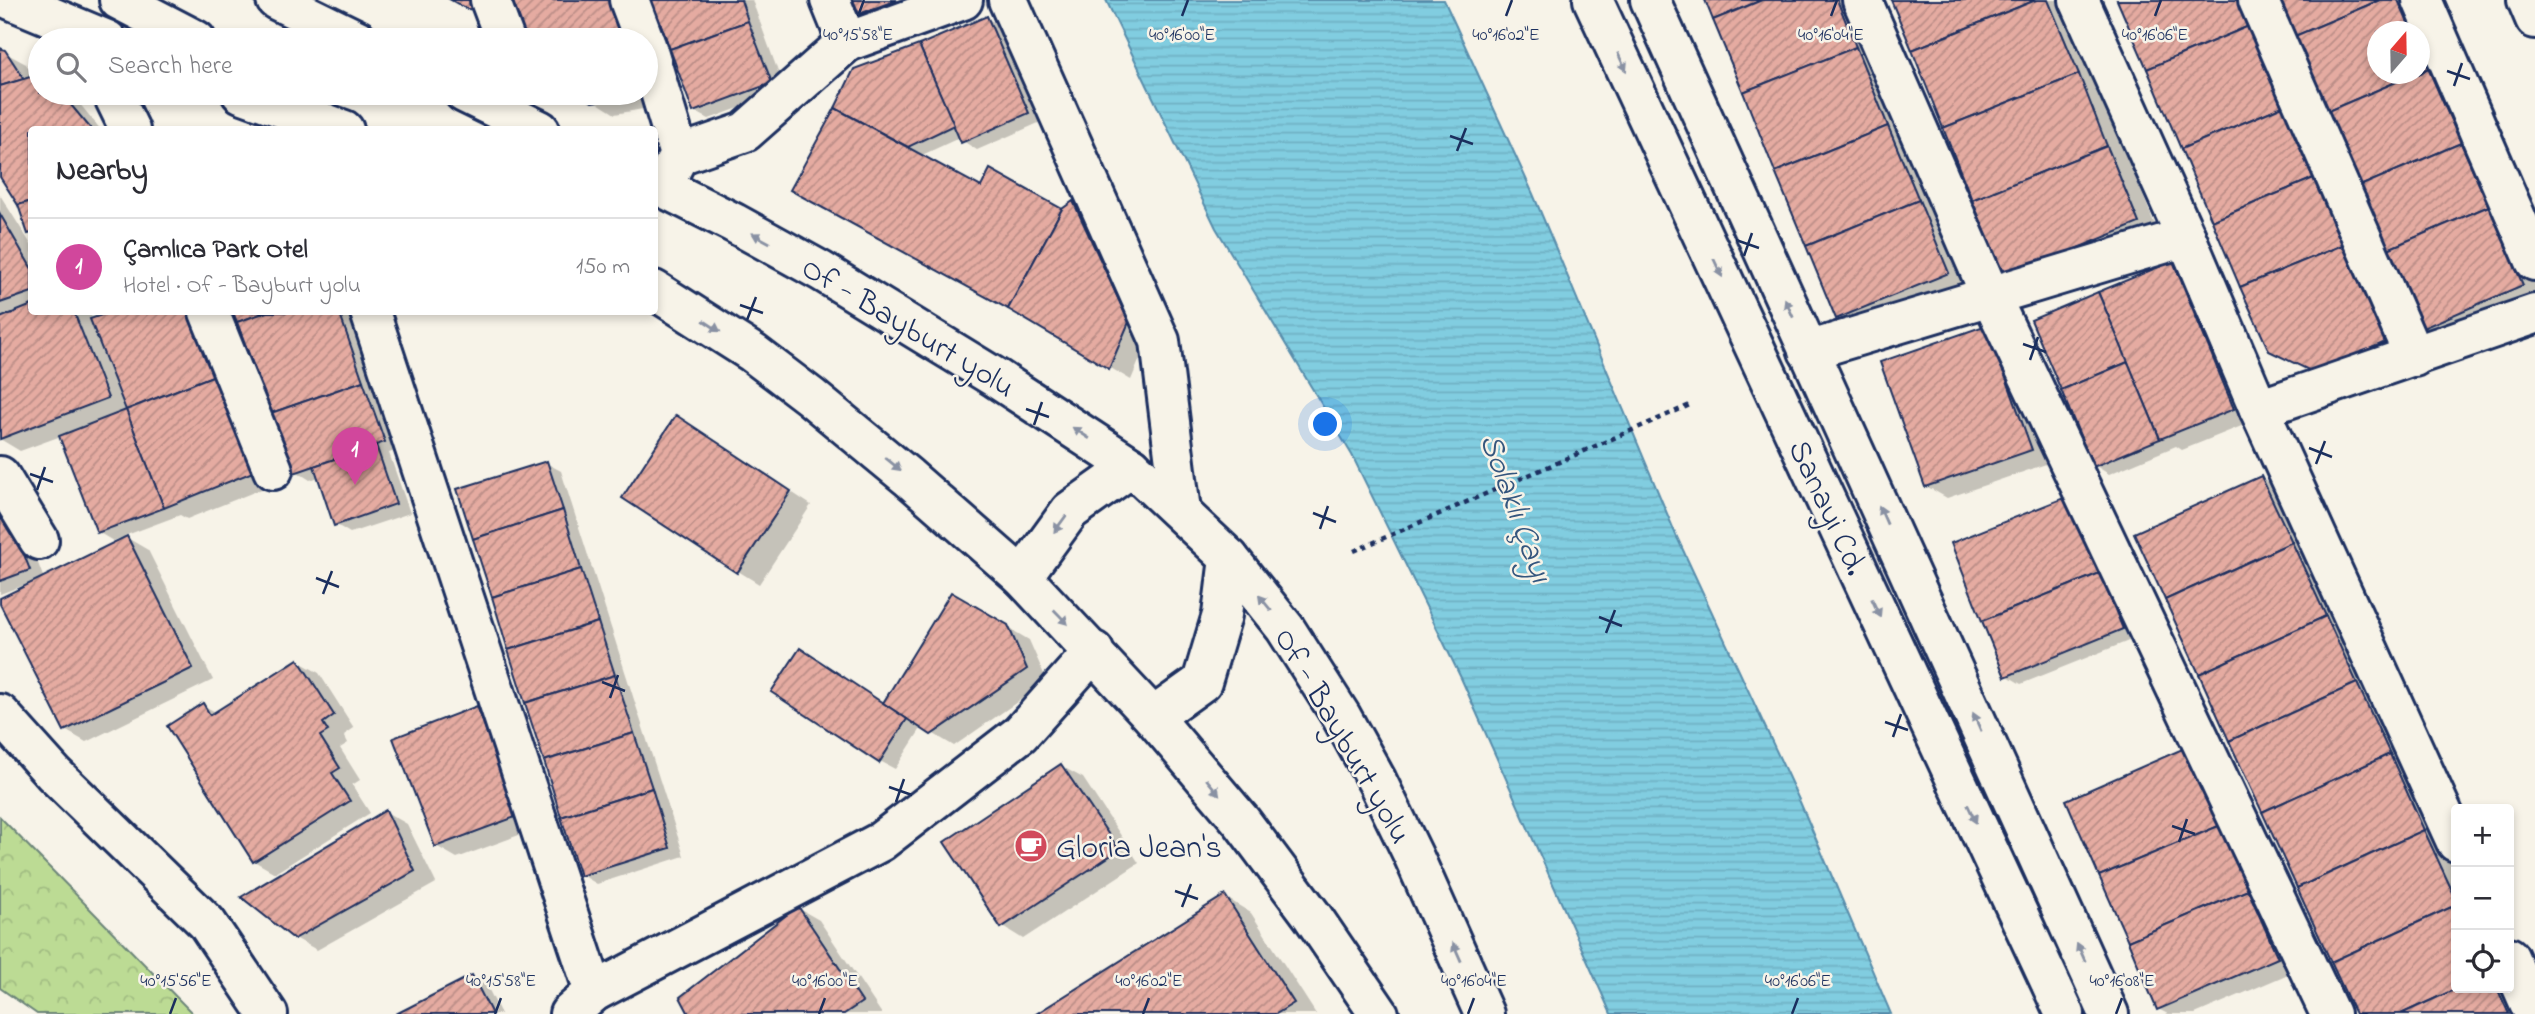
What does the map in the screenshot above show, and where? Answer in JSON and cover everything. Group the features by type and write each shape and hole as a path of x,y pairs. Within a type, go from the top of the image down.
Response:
{"main road":[{"path":"11,0 72,28"},
{"path":"119,0 173,28"},
{"path":"490,0 500,28"},
{"path":"629,0 640,28"},
{"path":"830,0 847,42"},
{"path":"658,127 665,175 745,132 847,42 963,0"},
{"path":"1008,0 1160,341 1181,512"},
{"name":"Sanayi Cd.","path":"1593,0 2065,1014"},
{"name":"Sanayi Cd.","path":"1650,0 2109,1014"},
{"path":"1861,0 1991,297 2330,1014"},
{"path":"2079,0 2186,237 2259,409 2451,831"},
{"path":"2258,0 2414,358"},
{"path":"2422,0 2535,261"},
{"path":"2526,0 2535,19"},
{"path":"290,4 335,28"},
{"path":"118,105 128,126"},
{"path":"278,105 350,126"},
{"path":"497,105 519,113"},
{"path":"655,105 658,126"},
{"path":"299,112 334,126"},
{"name":"Of - Bayburt yolu","path":"665,175 734,223 821,271 996,378 1132,467 1229,558 1285,628 1377,780 1484,1014"},
{"path":"1808,351 2186,237"},
{"path":"658,293 753,353 811,397 1022,577 1094,651 1242,822 1313,917 1379,1014"},
{"path":"2259,409 2414,358 2535,314"},
{"path":"210,315 273,470"},
{"path":"371,315 582,1003 880,842 1020,734 1094,651"},
{"path":"1022,577 1070,511 1132,467"},
{"path":"0,476 39,540"},
{"path":"1153,717 1202,682 1222,615 1229,558"},
{"path":"0,714 54,774 207,923 268,1014"},
{"path":"2514,968 2535,1014"}],"path":[{"path":"1354,551 1690,405"}],"green space":[{"path":"0,817 193,1014 37,1014 0,988"}],"water":[{"name":"Solaklı Çayı","path":"1106,0 1444,0 1533,194 1676,535 1800,802 1891,1014 1611,1014 1461,678 1352,455 1216,228"}],"building":[{"path":"451,0 476,0 479,10 467,9"},
{"path":"512,0 611,0 621,28 522,28"},
{"path":"652,0 741,0 748,21 670,49"},
{"path":"853,0 897,0 859,14"},
{"path":"1705,0 1762,0 1713,20"},
{"path":"1762,0 1837,0 1856,47 1743,92 1713,20"},
{"path":"1891,0 2036,0 1912,50"},
{"path":"2036,0 2048,0 2079,74 1943,128 1912,50"},
{"path":"2117,0 2246,0 2256,23 2147,69"},
{"path":"2279,0 2380,0 2295,36"},
{"path":"2380,0 2398,0 2407,21 2367,21 2367,84 2391,84 2328,111 2295,36"},
{"path":"987,16 1029,113 961,143 919,45"},
{"path":"748,21 772,83 693,112 670,49"},
{"path":"2256,23 2290,103 2181,149 2147,69"},
{"path":"919,45 954,125 908,147 835,108 854,69"},
{"path":"1856,47 1888,126 1775,172 1743,92"},
{"path":"0,48 5,50 24,79 0,86"},
{"path":"2430,73 2461,143 2360,186 2328,111 2391,84 2430,84"},
{"path":"2079,74 2107,146 1972,200 1943,128"},
{"path":"28,78 28,105 71,105 89,126 28,126 28,202 18,205 0,177 0,86"},
{"path":"2290,103 2321,175 2212,221 2181,149"},
{"path":"835,108 981,187 990,169 1062,209 1008,309 790,190"},
{"path":"1888,126 1919,200 1806,246 1775,172"},
{"path":"2461,143 2489,206 2388,249 2360,186"},
{"path":"2107,146 2139,223 2004,278 1972,200"},
{"path":"2321,175 2350,242 2240,287 2212,221"},
{"path":"1919,200 1949,273 1836,319 1806,246"},
{"path":"1073,201 1129,322 1109,369 1008,309 1062,209"},
{"path":"28,202 28,234 18,205"},
{"path":"2489,206 2523,285 2423,328 2388,249"},
{"path":"0,214 28,262 28,293 0,303"},
{"path":"2350,242 2390,340 2315,373 2269,351 2240,287"},
{"path":"2173,261 2234,409 2160,439 2098,292"},
{"path":"2098,292 2128,362 2061,390 2031,320"},
{"path":"28,307 28,315 75,315 108,398 0,439 0,318"},
{"path":"101,315 191,315 215,375 126,410 90,319"},
{"path":"234,315 258,315 237,322"},
{"path":"258,315 340,315 363,381 271,413 237,322"},
{"path":"1987,325 2032,450 1925,487 1880,362"},
{"path":"2128,362 2160,439 2093,467 2061,390"},
{"path":"215,375 253,472 164,508 126,410"},
{"path":"363,381 385,442 294,473 271,413"},
{"path":"126,410 164,508 97,533 59,436"},
{"path":"676,415 791,491 737,573 622,498"},
{"path":"376,445 396,504 334,526 314,466"},
{"path":"547,461 563,510 473,539 457,489"},
{"path":"2261,476 2292,542 2165,600 2134,533"},
{"path":"2069,496 2100,573 1982,621 1951,543"},
{"path":"563,510 581,569 492,597 473,539"},
{"path":"7,511 30,570 0,581 0,513"},
{"path":"127,536 193,668 64,731 0,604 0,598"},
{"path":"2292,542 2326,616 2199,674 2165,600"},
{"path":"581,569 598,622 508,650 492,597"},
{"path":"2100,573 2123,629 2005,677 1982,621"},
{"path":"951,592 1008,625 1027,669 931,735 883,703"},
{"path":"2326,616 2357,683 2229,741 2199,674"},
{"path":"598,622 615,675 525,703 508,650"},
{"path":"800,648 907,719 879,763 771,692"},
{"path":"298,659 334,715 323,723 328,731 320,736 340,768 332,773 350,801 253,862 167,726 203,703 210,715"},
{"path":"615,675 634,733 544,761 525,703"},
{"path":"2357,683 2390,754 2262,812 2229,741"},
{"path":"477,706 518,816 435,847 393,738"},
{"path":"634,733 652,788 561,817 544,761"},
{"path":"2187,747 2221,825 2099,876 2066,800"},
{"path":"2390,754 2424,830 2297,888 2262,812"},
{"name":"Gloria Jean's","path":"1061,764 1119,850 1001,928 944,842"},
{"path":"652,788 670,848 580,876 561,817"},
{"path":"386,810 415,871 294,939 241,897"},
{"path":"2221,825 2248,890 2128,941 2099,876"},
{"path":"2424,830 2451,888 2451,907 2331,962 2297,888"},
{"path":"2248,890 2278,958 2157,1010 2128,941"},
{"path":"1225,895 1294,1003 1276,1014 1036,1014"},
{"path":"798,906 862,1002 844,1014 689,1014 680,997"},
{"path":"2451,907 2451,991 2401,1014 2355,1014 2331,962"},
{"path":"472,975 492,1014 396,1014"},
{"path":"2451,991 2499,993 2509,1014 2401,1014"}],"place":[{"name":"Çamlıca Park Otel","path":"355,485"},
{"name":"Gloria Jean's","path":"1031,846"}]}
